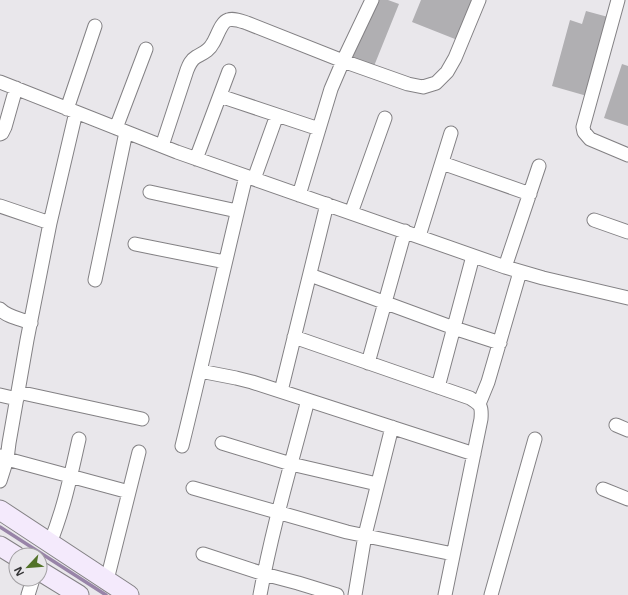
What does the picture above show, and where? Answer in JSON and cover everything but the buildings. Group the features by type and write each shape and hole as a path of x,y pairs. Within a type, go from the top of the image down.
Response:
{"street":[{"path":"299,195 331,89 371,0"},
{"path":"162,146 190,63 196,57 208,50 213,44 222,24 227,20 233,19 247,22 343,61 408,84 423,87 436,84 447,72 455,58 479,0"},
{"path":"618,0 583,127 584,132 590,138 628,155"},
{"path":"0,481 3,457 17,395 72,110 95,26"},
{"path":"95,280 121,130 146,49"},
{"path":"196,159 230,71"},
{"path":"0,82 196,159 473,256 520,272 628,298"},
{"path":"0,134 5,127 16,88"},
{"path":"220,96 319,128"},
{"path":"182,446 237,211 277,114"},
{"path":"351,213 385,118"},
{"path":"419,236 451,133"},
{"path":"442,163 530,194"},
{"path":"505,267 539,166"},
{"path":"150,192 237,211"},
{"path":"280,391 327,204"},
{"path":"0,206 50,223"},
{"path":"594,220 628,232"},
{"path":"368,362 405,231"},
{"path":"135,244 225,262"},
{"path":"438,387 473,256"},
{"path":"479,404 488,382 520,272"},
{"path":"310,274 385,303 500,343"},
{"path":"0,309 10,316 31,323"},
{"path":"294,337 470,398 479,404 482,410 445,595"},
{"path":"200,371 236,378 280,391 474,454"},
{"path":"0,395 17,395 142,419"},
{"path":"260,595 278,512 308,400"},
{"path":"355,595 365,535 392,427"},
{"path":"50,543 63,508 79,439"},
{"path":"491,595 535,439"},
{"path":"222,443 291,464 377,484"},
{"path":"107,580 139,452"},
{"path":"3,457 129,492"},
{"path":"193,488 347,532 453,554"},
{"path":"603,489 628,499"},
{"path":"0,510 130,595"},
{"path":"203,554 264,574 338,595"},
{"path":"48,576 79,595"}],"waterway":[{"path":"0,527 106,595"}]}
